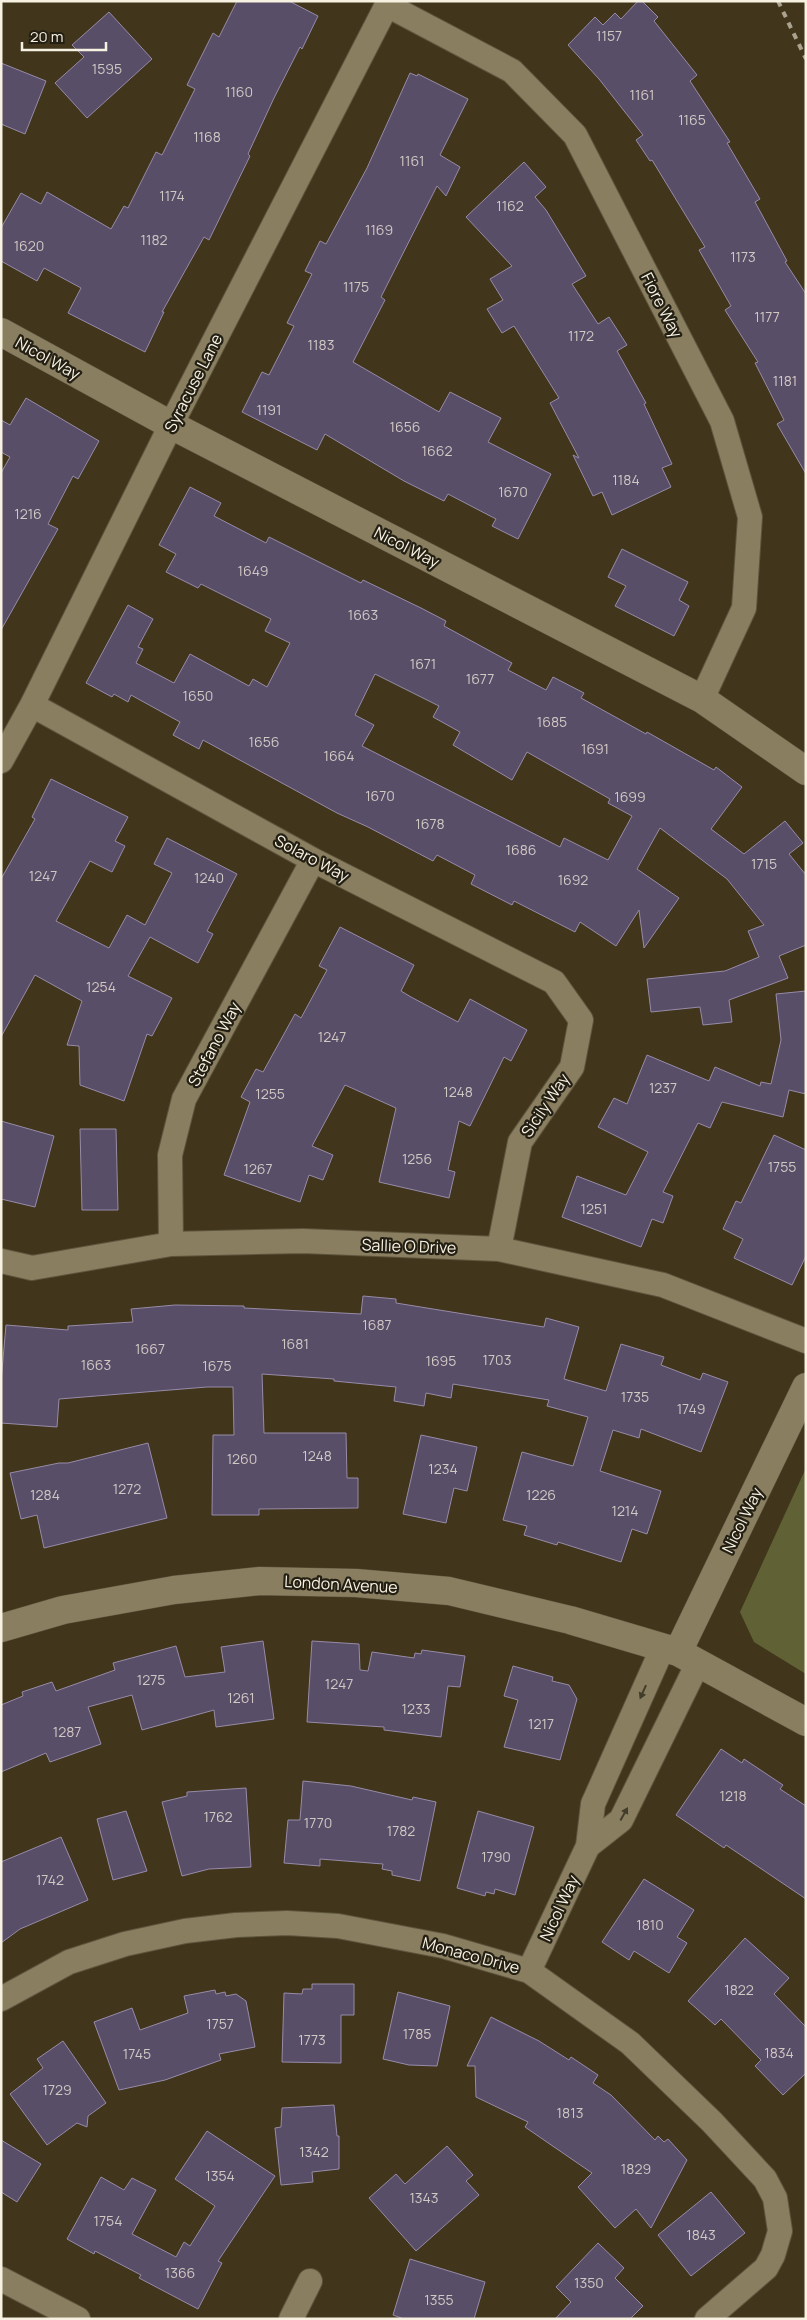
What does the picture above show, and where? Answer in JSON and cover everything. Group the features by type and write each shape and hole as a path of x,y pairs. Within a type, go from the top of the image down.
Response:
{"street":[{"name":"Syracuse Lane","path":"1,761 32,705 171,425 388,3"},
{"name":"Fiore Way","path":"388,3 512,71 574,135 722,420 750,518 744,608 702,699"},
{"name":"Nicol Way","path":"1,332 171,425 702,699 806,771"},
{"name":"Solaro Way","path":"32,705 313,860 554,982 581,1020"},
{"name":"Stefano Way","path":"171,1244 170,1155 184,1099 313,860"},
{"name":"Sicily Way","path":"499,1249 520,1142 572,1066 581,1020"},
{"name":"Sallie O Drive","path":"1,1261 32,1268 171,1244 303,1241 499,1249 663,1285 806,1342"},
{"name":"Nicol Way","path":"529,1971 588,1846 593,1804 679,1654 806,1387"},
{"name":"London Avenue","path":"1,1628 63,1610 174,1590 260,1581 356,1583 450,1591 570,1620 679,1654 806,1722"},
{"name":"Nicol Way","path":"588,1846 621,1820 679,1654"},
{"name":"Monaco Drive","path":"1,1998 69,1962 125,1944 185,1931 236,1925 287,1923 338,1926 443,1946 529,1971 630,2043 712,2122 764,2179 775,2198 780,2231 773,2255 766,2268 707,2319"},
{"path":"1,2279 78,2319"},
{"path":"291,2319 310,2281"}],"green space":[{"path":"806,1468 806,1674 754,1642 740,1612"}],"building":[{"path":"237,1 289,1 318,16 302,49 300,47 274,98 248,154 250,156 209,240 204,237 162,312 164,312 145,352 68,313 81,288 44,268 37,281 1,261 1,228 21,193 41,204 47,192 111,229 124,206 128,208 156,152 162,155 195,89 187,85 213,33 219,37"},
{"path":"638,1 642,1 658,17 654,21 697,75 690,81 730,142 727,143 760,199 755,202 787,261 785,262 806,294 806,474 777,424 784,420 755,363 758,362 725,310 731,306 699,250 705,247 652,160 650,161 636,140 643,135 599,79 568,45 595,17 603,25 615,13 621,19"},
{"path":"109,12 152,59 87,118 55,83 84,57 72,45"},
{"path":"1,63 46,81 25,134 1,124"},
{"path":"410,73 417,76 418,74 468,99 440,155 460,167 446,196 437,186 381,297 385,300 353,362 439,412 450,392 501,418 488,442 551,474 518,539 492,526 496,519 448,494 444,501 404,481 325,434 317,450 242,412 262,372 269,375 294,326 287,323 312,274 305,271 320,241 326,244 367,168"},
{"path":"524,162 546,187 535,197 546,210 586,276 572,284 598,324 609,317 627,345 617,351 646,403 644,404 672,464 662,468 671,487 612,515 602,492 593,496 573,455 579,458 550,403 559,398 514,326 502,333 487,309 503,300 490,279 512,266 466,217"},
{"path":"26,398 99,441 78,479 73,476 48,524 58,529 1,630 1,473 10,457 1,452 1,420 10,425"},
{"path":"190,487 221,503 214,516 266,543 269,537 361,583 363,580 421,608 446,621 444,626 512,663 508,670 546,690 553,677 584,693 581,698 646,734 647,732 714,770 716,767 742,787 711,829 744,854 785,821 803,843 789,854 806,875 806,945 779,956 788,978 729,1000 732,1022 703,1025 700,1007 651,1012 647,979 725,971 759,957 748,931 764,925 727,879 660,828 637,869 679,898 644,948 639,910 616,946 580,922 575,932 514,901 512,905 471,884 475,875 437,855 433,861 337,813 203,740 199,749 173,735 180,722 131,695 128,702 114,694 112,697 86,683 128,605 153,619 138,647 143,649 136,663 174,683 190,654 249,686 253,679 267,687 290,643 265,631 271,619 201,584 198,588 166,572 176,554 159,545","holes":["375,674 439,706 433,717 460,732 453,745 512,780 527,752 610,799 608,803 632,816 608,860 564,838 560,847 362,746 374,725 355,715"]},
{"path":"622,549 688,582 679,600 689,606 674,636 615,606 626,586 608,577"},
{"path":"51,779 128,817 115,841 125,846 112,872 90,861 56,921 109,948 127,915 145,925 172,873 154,864 167,838 237,874 207,931 213,934 198,963 150,937 128,976 172,998 152,1036 147,1034 124,1101 80,1085 79,1046 67,1045 82,1001 35,975 1,1037 1,879 35,819 32,817"},
{"path":"340,927 414,965 401,991 411,997 458,1022 470,999 527,1030 511,1061 504,1057 470,1126 459,1121 448,1170 455,1172 449,1198 379,1182 396,1108 345,1085 312,1146 333,1155 323,1180 309,1175 300,1202 224,1175 250,1102 241,1097 256,1069 263,1072 295,1014 301,1018 327,970 319,966"},
{"path":"806,991 806,1094 789,1090 783,1117 722,1102 710,1128 698,1123 663,1192 673,1196 663,1223 652,1219 641,1247 562,1217 577,1176 626,1195 648,1152 598,1127 614,1098 627,1104 647,1055 709,1081 715,1067 760,1086 761,1082 771,1084 781,1040 776,994"},
{"path":"1,1121 54,1136 35,1207 1,1199"},
{"path":"80,1129 116,1129 118,1210 82,1210"},
{"path":"774,1135 806,1150 806,1256 792,1285 734,1258 743,1239 723,1229 736,1201 741,1203"},
{"path":"363,1296 396,1299 396,1303 544,1327 546,1318 579,1327 564,1379 606,1391 621,1344 664,1357 661,1365 700,1380 703,1373 728,1382 701,1452 641,1429 639,1438 613,1430 600,1471 661,1491 647,1534 632,1529 621,1562 558,1542 557,1545 524,1535 527,1526 503,1520 522,1452 573,1466 588,1417 547,1406 549,1400 453,1384 451,1398 426,1393 424,1406 394,1401 396,1387 334,1381 334,1379 262,1374 264,1433 346,1433 347,1478 358,1478 358,1508 259,1509 259,1515 212,1515 213,1435 234,1435 233,1387 207,1387 59,1399 57,1427 1,1423 1,1382 6,1325 68,1330 68,1326 133,1322 131,1309 175,1305 244,1306 244,1308 361,1314"},
{"path":"421,1435 477,1447 467,1491 454,1488 446,1523 403,1514"},
{"path":"148,1443 167,1518 44,1548 37,1515 21,1519 10,1473 59,1463 68,1463"},
{"path":"263,1641 274,1719 216,1727 214,1710 142,1730 132,1695 88,1707 101,1744 50,1762 46,1753 1,1772 1,1705 23,1696 22,1692 52,1682 56,1691 115,1670 113,1663 176,1646 185,1677 225,1672 221,1647"},
{"path":"312,1641 359,1644 360,1670 368,1671 372,1652 414,1658 415,1653 421,1654 422,1650 465,1656 460,1687 448,1686 441,1737 384,1730 384,1727 307,1722"},
{"path":"513,1666 553,1677 552,1681 569,1685 577,1699 560,1760 504,1747 518,1700 504,1696"},
{"path":"721,1749 742,1763 744,1759 783,1785 780,1789 806,1806 806,1899 726,1845 724,1848 676,1815"},
{"path":"303,1781 351,1786 412,1800 413,1797 436,1802 420,1881 392,1875 392,1871 382,1869 383,1864 320,1859 320,1866 284,1863 288,1820 300,1820"},
{"path":"246,1788 251,1867 209,1869 182,1876 162,1802 187,1796 187,1792"},
{"path":"126,1811 147,1871 113,1880 97,1819"},
{"path":"478,1811 534,1827 515,1895 495,1889 494,1894 486,1892 485,1896 457,1888"},
{"path":"61,1837 88,1900 20,1929 1,1943 1,1862"},
{"path":"644,1879 694,1910 677,1937 687,1943 669,1973 634,1951 629,1960 602,1942"},
{"path":"745,1938 789,1978 774,1994 806,2027 806,2073 783,2095 755,2066 761,2060 721,2019 715,2025 688,2001"},
{"path":"312,1984 354,1984 354,2015 341,2015 341,2063 282,2062 284,1993 302,1994 303,1989 312,1989"},
{"path":"215,1990 216,1994 225,1992 226,1996 236,1994 246,2001 255,2047 219,2054 221,2060 165,2080 119,2090 94,2022 132,2008 140,2030 188,2013 184,1996"},
{"path":"398,1992 450,2006 437,2066 409,2065 383,2059"},
{"path":"491,2017 539,2041 569,2060 571,2057 598,2075 593,2083 611,2095 655,2140 658,2136 664,2142 668,2139 687,2160 651,2228 636,2209 615,2228 578,2187 592,2173 525,2127 528,2122 476,2097 475,2066 467,2066"},
{"path":"63,2041 106,2103 88,2116 87,2127 77,2123 47,2145 10,2094 43,2068 37,2059"},
{"path":"334,2105 337,2136 339,2136 339,2169 312,2172 313,2182 281,2185 275,2128 281,2127 282,2108"},
{"path":"207,2131 275,2176 218,2261 222,2263 198,2309 139,2278 141,2275 95,2251 94,2254 67,2239 101,2177 124,2190 132,2178 156,2190 132,2234 176,2257 184,2242 190,2246 215,2206 175,2179"},
{"path":"1,2140 41,2164 17,2202 1,2192"},
{"path":"447,2146 473,2175 466,2181 479,2195 416,2251 369,2198 396,2174 405,2184"},
{"path":"711,2192 745,2233 691,2276 658,2235"},
{"path":"598,2243 624,2268 615,2278 643,2306 630,2319 555,2319 571,2302 556,2287"},
{"path":"410,2259 485,2282 474,2319 404,2319 393,2315"}],"railway":[{"path":"778,1 806,59"}]}
